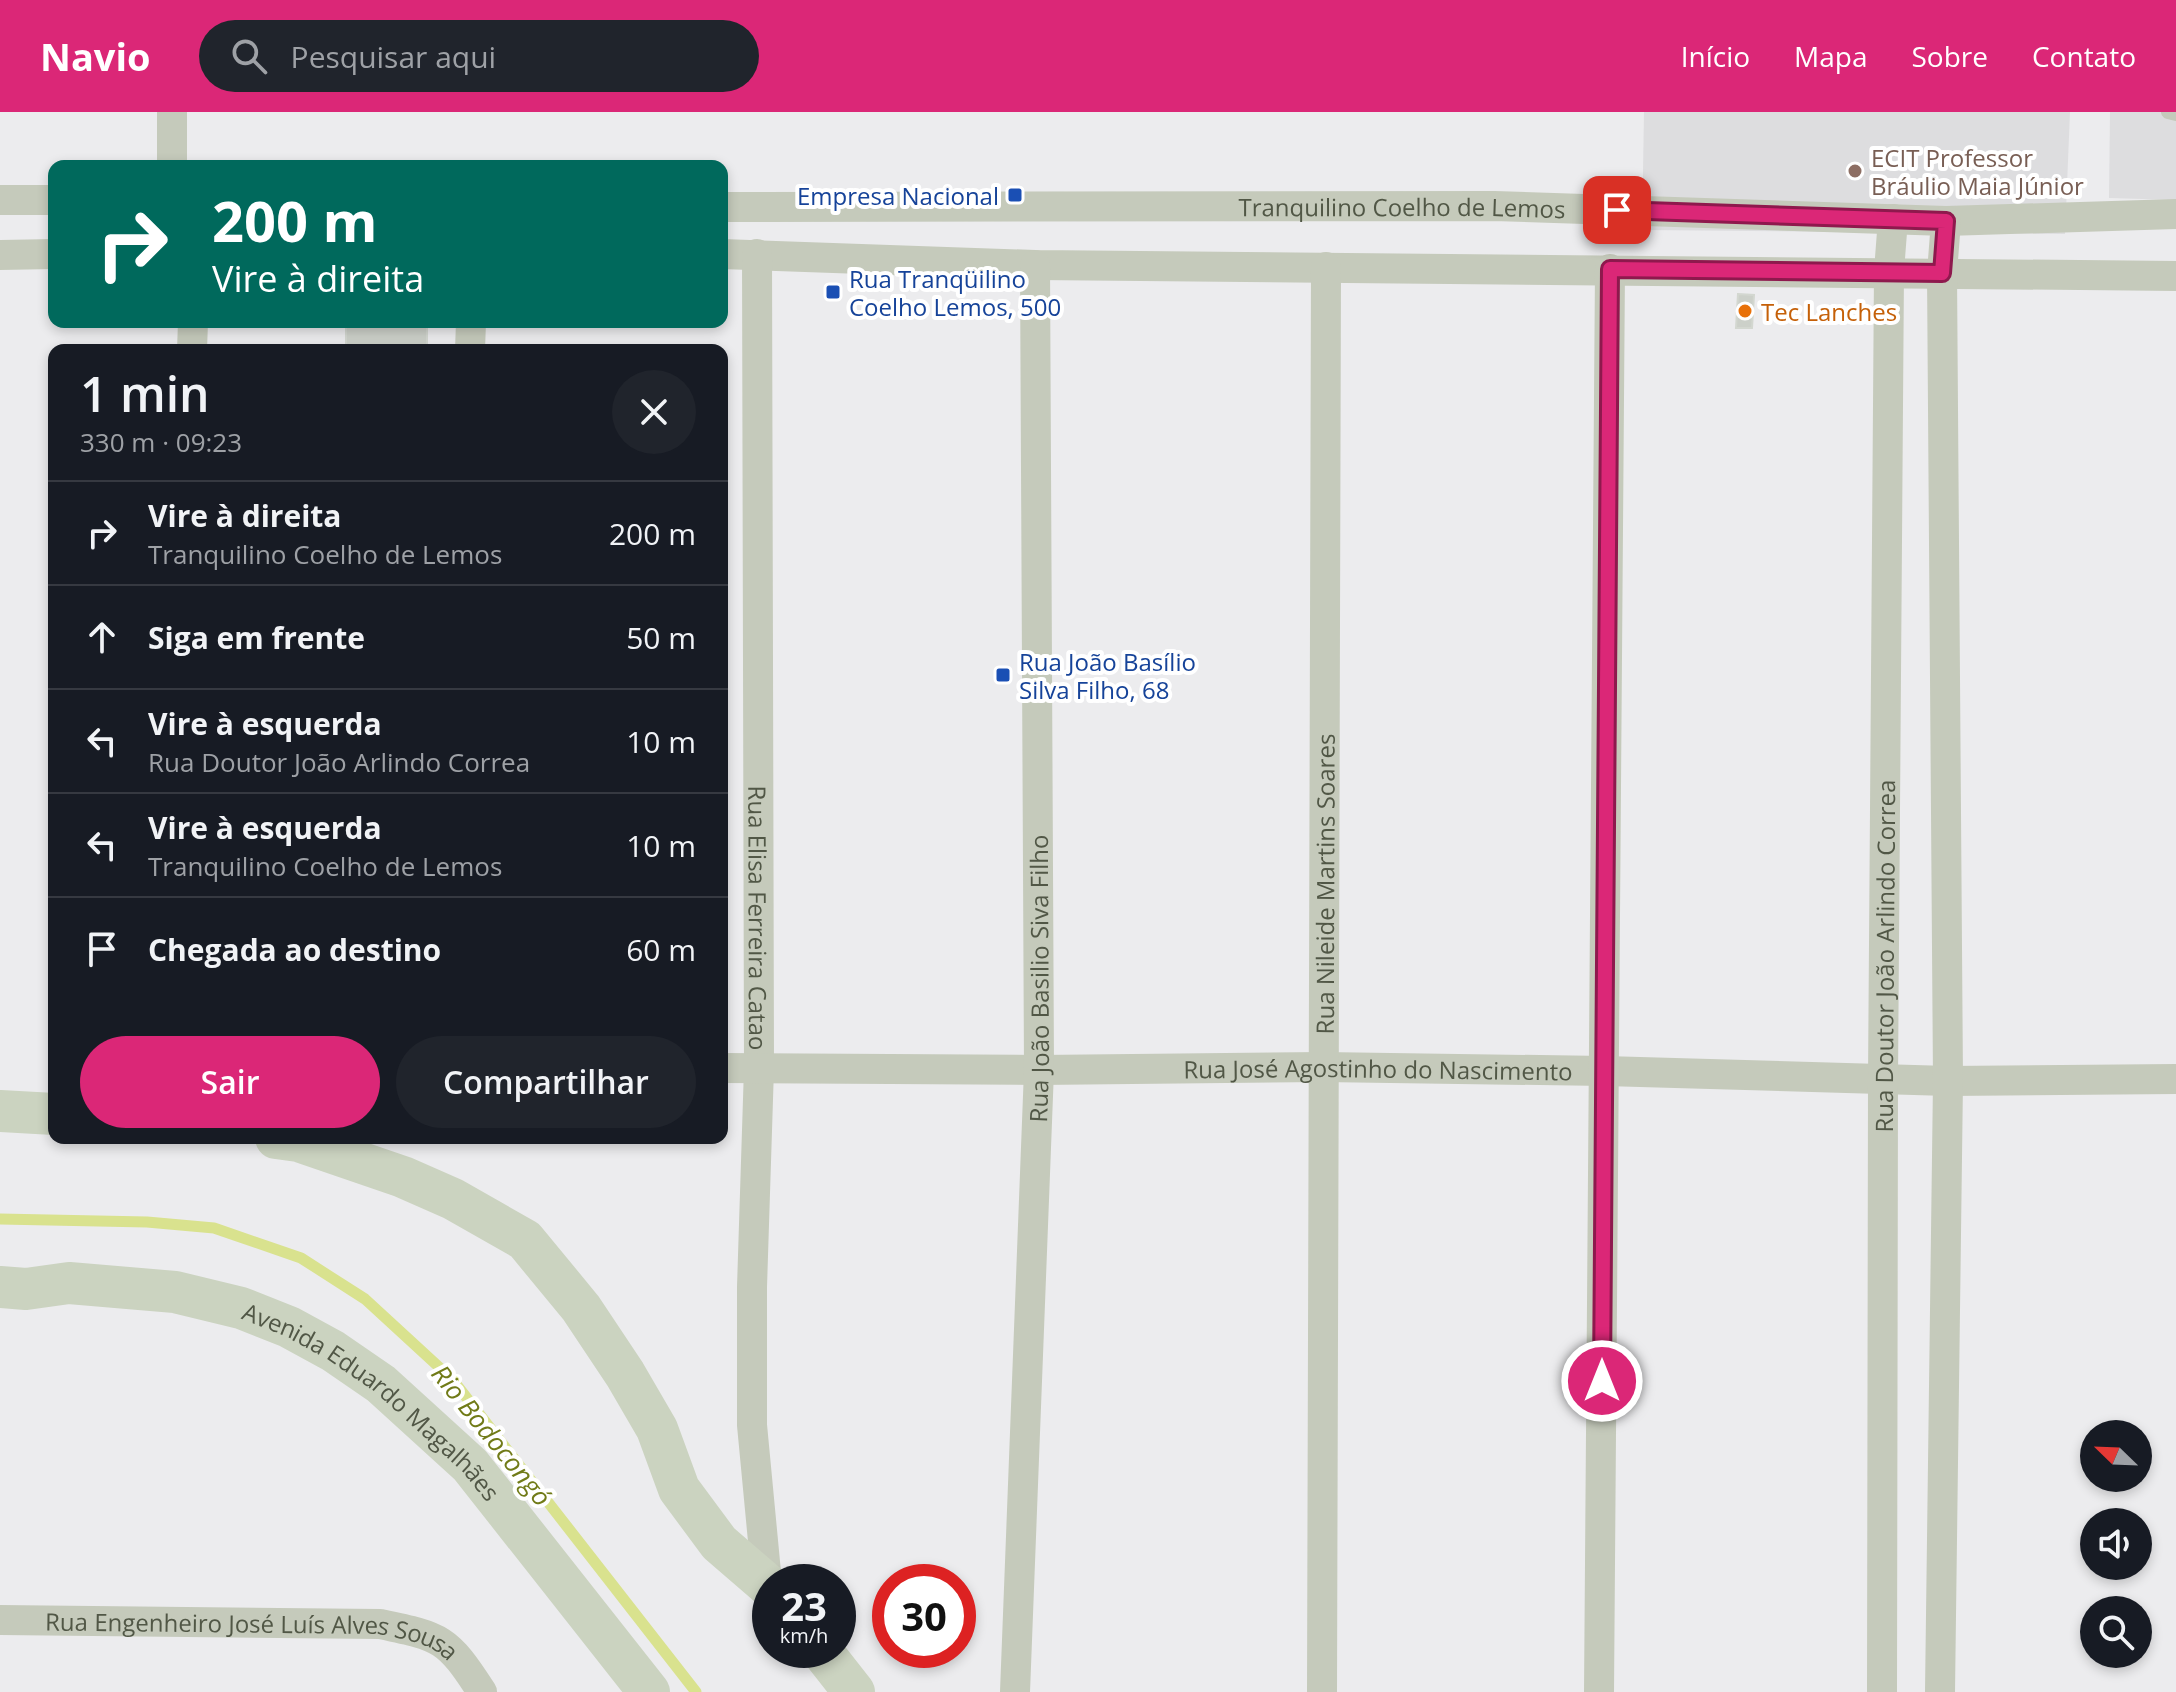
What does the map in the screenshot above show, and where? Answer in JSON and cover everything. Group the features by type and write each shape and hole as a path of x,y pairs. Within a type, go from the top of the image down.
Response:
{"street":[{"path":"172,112 172,160"},
{"path":"0,200 48,200"},
{"name":"Tranquilino Coelho de Lemos","path":"728,207 1494,206 1946,221 2176,214"},
{"name":"Rua Doutor João Arlindo Correa","path":"1882,1692 1889,271 1893,219"},
{"path":"1940,1692 1948,1081 1942,273 1946,221"},
{"path":"0,255 48,254"},
{"path":"728,254 1035,265 2176,276"},
{"name":"Rua Elisa Ferreira Catao","path":"757,254 759,1068 752,1287 752,1425 766,1564"},
{"name":"Rua João Basilio Siva Filho","path":"1015,1692 1039,1070 1035,265"},
{"name":"Rua Nileide Martins Soares","path":"1322,1692 1326,267"},
{"path":"1599,1692 1610,269"},
{"name":"Rua José Agostinho do Nascimento","path":"728,1068 1039,1070 1323,1067 1948,1081 2176,1079"},
{"path":"0,1111 48,1114"},
{"path":"307,1144 403,1177 453,1199 525,1240 581,1308 625,1374 657,1429 679,1489 719,1543 752,1571"},
{"name":"Avenida Eduardo Magalhães","path":"0,1287 26,1289 69,1283 175,1292 241,1308 289,1327 333,1351 381,1384 470,1465 649,1692"},
{"name":"Rua Engenheiro José Luís Alves Sousa","path":"0,1620 380,1624 420,1632 443,1641 482,1692"},
{"path":"835,1668 854,1692"}],"lane":[{"path":"2168,112 2176,114"}],"shaded area":[{"name":"ECIT Professor Bráulio Maia Júnior","path":"1644,112 2070,112 2065,234 1642,230"},
{"path":"2110,112 2176,112 2176,200 2109,198"}],"building":[{"name":"Tec Lanches","path":"1738,294 1754,295 1752,328 1736,328"},
{"path":"346,328 427,328 427,344 346,344"}],"waterway":[{"name":"Rio Bodocongó","path":"0,1219 147,1222 214,1228 301,1258 365,1299 452,1379 696,1692"}],"place":[{"name":"ECIT Professor Bráulio Maia Júnior","path":"1855,171"},
{"name":"Empresa Nacional","path":"1015,195"},
{"name":"Rua Tranqüilino Coelho Lemos, 500","path":"833,292"},
{"name":"Tec Lanches","path":"1745,311"},
{"name":"Rua João Basílio Silva Filho, 68","path":"1003,675"}],"route":[{"path":"1602,1381 1610,269 1942,273 1946,221 1617,210"}]}
